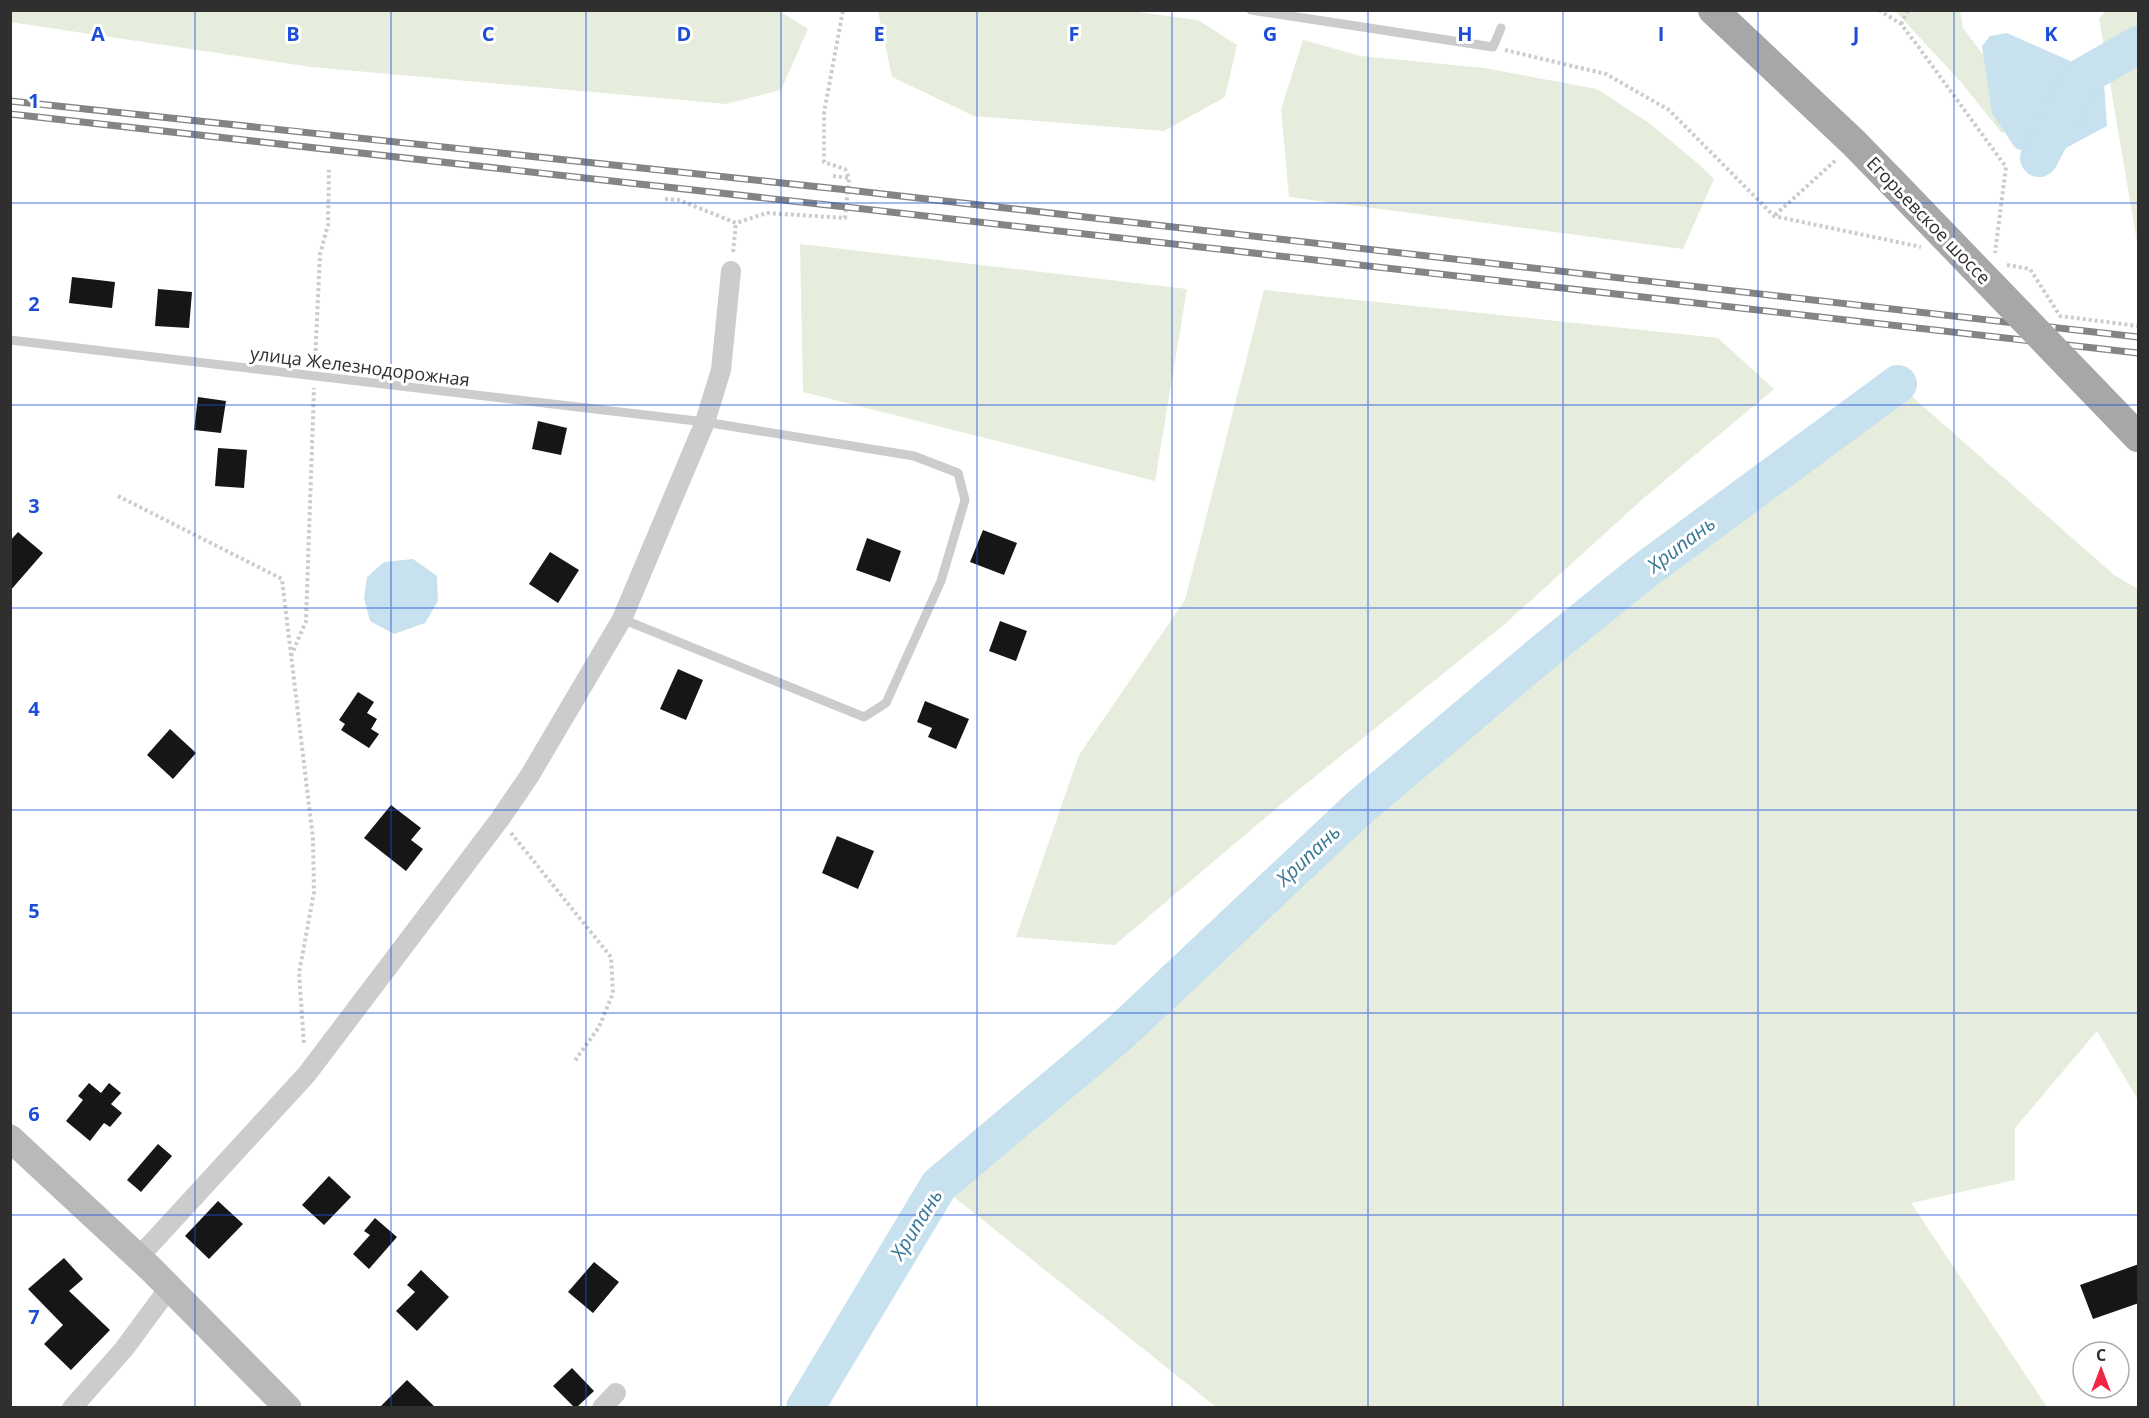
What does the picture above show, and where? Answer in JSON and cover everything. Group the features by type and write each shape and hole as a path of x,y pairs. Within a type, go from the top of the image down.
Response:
{"main road":[{"name":"Егорьевское шоссе","path":"1713,10 1854,143 2139,437"},
{"path":"10,1138 138,1258 288,1407"}],"street":[{"path":"138,1258 307,1074 500,819 530,775 622,619 705,422 721,369 731,271"},
{"path":"72,1407 124,1349 169,1288"},
{"path":"602,1407 616,1393"}],"lane":[{"path":"1251,10 1492,47 1501,28"},
{"name":"улица Железнодорожная","path":"10,340 705,422 914,456 958,473 965,500 941,580 885,703 864,717 622,619"}],"path":[{"path":"665,199 679,200 736,223 768,213 845,218 849,178 845,170 824,162 824,113 843,10"},
{"path":"1879,10 1901,24 2006,167 1994,263"},
{"path":"1901,24 1908,10"},
{"path":"1492,47 1606,74 1669,110 1774,216 1924,248"},
{"path":"1774,216 1854,143"},
{"path":"291,657 306,621 320,254 328,225 329,170"},
{"path":"833,176 849,178"},
{"path":"731,271 736,223"},
{"path":"2003,264 2030,270 2060,316 2139,326"},
{"path":"118,496 282,579 313,839 314,892 299,973 307,1074"},
{"path":"500,819 611,957 614,993 599,1027 574,1062"}],"green space":[{"path":"11,10 778,10 808,29 781,90 726,104 311,67 10,22"},
{"path":"878,11 1130,11 1198,20 1237,45 1225,97 1164,131 974,116 892,77"},
{"path":"1895,11 1960,11 1963,28 2005,84 2013,125 2002,133 1960,81"},
{"path":"2106,11 2138,11 2138,248 2099,18"},
{"path":"1303,40 1361,56 1484,68 1597,89 1649,123 1714,179 1683,249 1289,197 1281,109"},
{"path":"800,244 1187,289 1155,481 803,392"},
{"path":"1264,290 1718,338 1774,389 1645,497 1506,623 1291,796 1115,945 1016,937 1079,755 1185,600"},
{"path":"1898,384 2114,575 2138,589 2138,1100 2097,1031 2015,1128 2015,1180 1911,1203 2047,1407 1216,1407 939,1185 1121,1032 1359,808 1545,651 1644,571"}],"water":[{"path":"2007,33 2079,65 2104,83 2107,126 2047,158 2017,149 1992,113 1982,46 1990,36"},
{"path":"413,559 437,576 438,601 425,623 394,634 370,621 364,598 367,577 384,562"}],"building":[{"path":"72,277 115,282 112,308 69,303"},
{"path":"158,289 192,292 189,328 155,326"},
{"path":"198,397 226,401 221,433 194,430"},
{"path":"538,421 567,428 561,455 532,449"},
{"path":"218,448 247,450 244,488 215,486"},
{"path":"983,530 1017,543 1004,575 970,562"},
{"path":"18,532 43,553 10,591 10,541"},
{"path":"867,538 901,551 890,582 856,570"},
{"path":"550,552 579,570 558,603 529,584"},
{"path":"1000,621 1027,631 1016,661 989,651"},
{"path":"678,669 703,680 686,720 660,709"},
{"path":"358,692 374,702 367,713 377,719 371,729 379,734 369,748 341,730 345,724 339,720"},
{"path":"925,701 969,719 956,749 928,737 932,728 917,722"},
{"path":"170,729 196,753 173,779 147,755"},
{"path":"391,805 421,828 411,840 423,849 406,871 364,838"},
{"path":"837,836 874,851 858,889 822,873"},
{"path":"89,1083 101,1093 109,1083 121,1093 111,1104 122,1113 110,1127 104,1123 90,1141 66,1121 83,1100 78,1096"},
{"path":"158,1144 172,1156 141,1192 127,1180"},
{"path":"329,1176 351,1197 324,1225 302,1205"},
{"path":"218,1201 243,1224 209,1259 185,1236"},
{"path":"375,1218 397,1237 369,1269 353,1254 370,1235 364,1231"},
{"path":"64,1258 83,1279 69,1291 110,1330 71,1370 44,1344 63,1325 28,1289"},
{"path":"594,1262 619,1282 593,1313 568,1292"},
{"path":"2139,1264 2139,1303 2093,1319 2080,1285"},
{"path":"421,1270 449,1297 417,1331 396,1311 415,1292 407,1285"},
{"path":"572,1368 594,1391 577,1407 574,1407 553,1386"},
{"path":"407,1380 435,1407 380,1407"}],"waterway":[{"name":"Хрипань","path":"2039,158 2082,77 2138,45"},
{"name":"Хрипань","path":"805,1408 939,1185 1121,1032 1359,808 1545,651 1644,571 1898,384"}],"railway":[{"path":"10,101 848,190 2138,337"},
{"path":"10,114 2138,353"}]}
